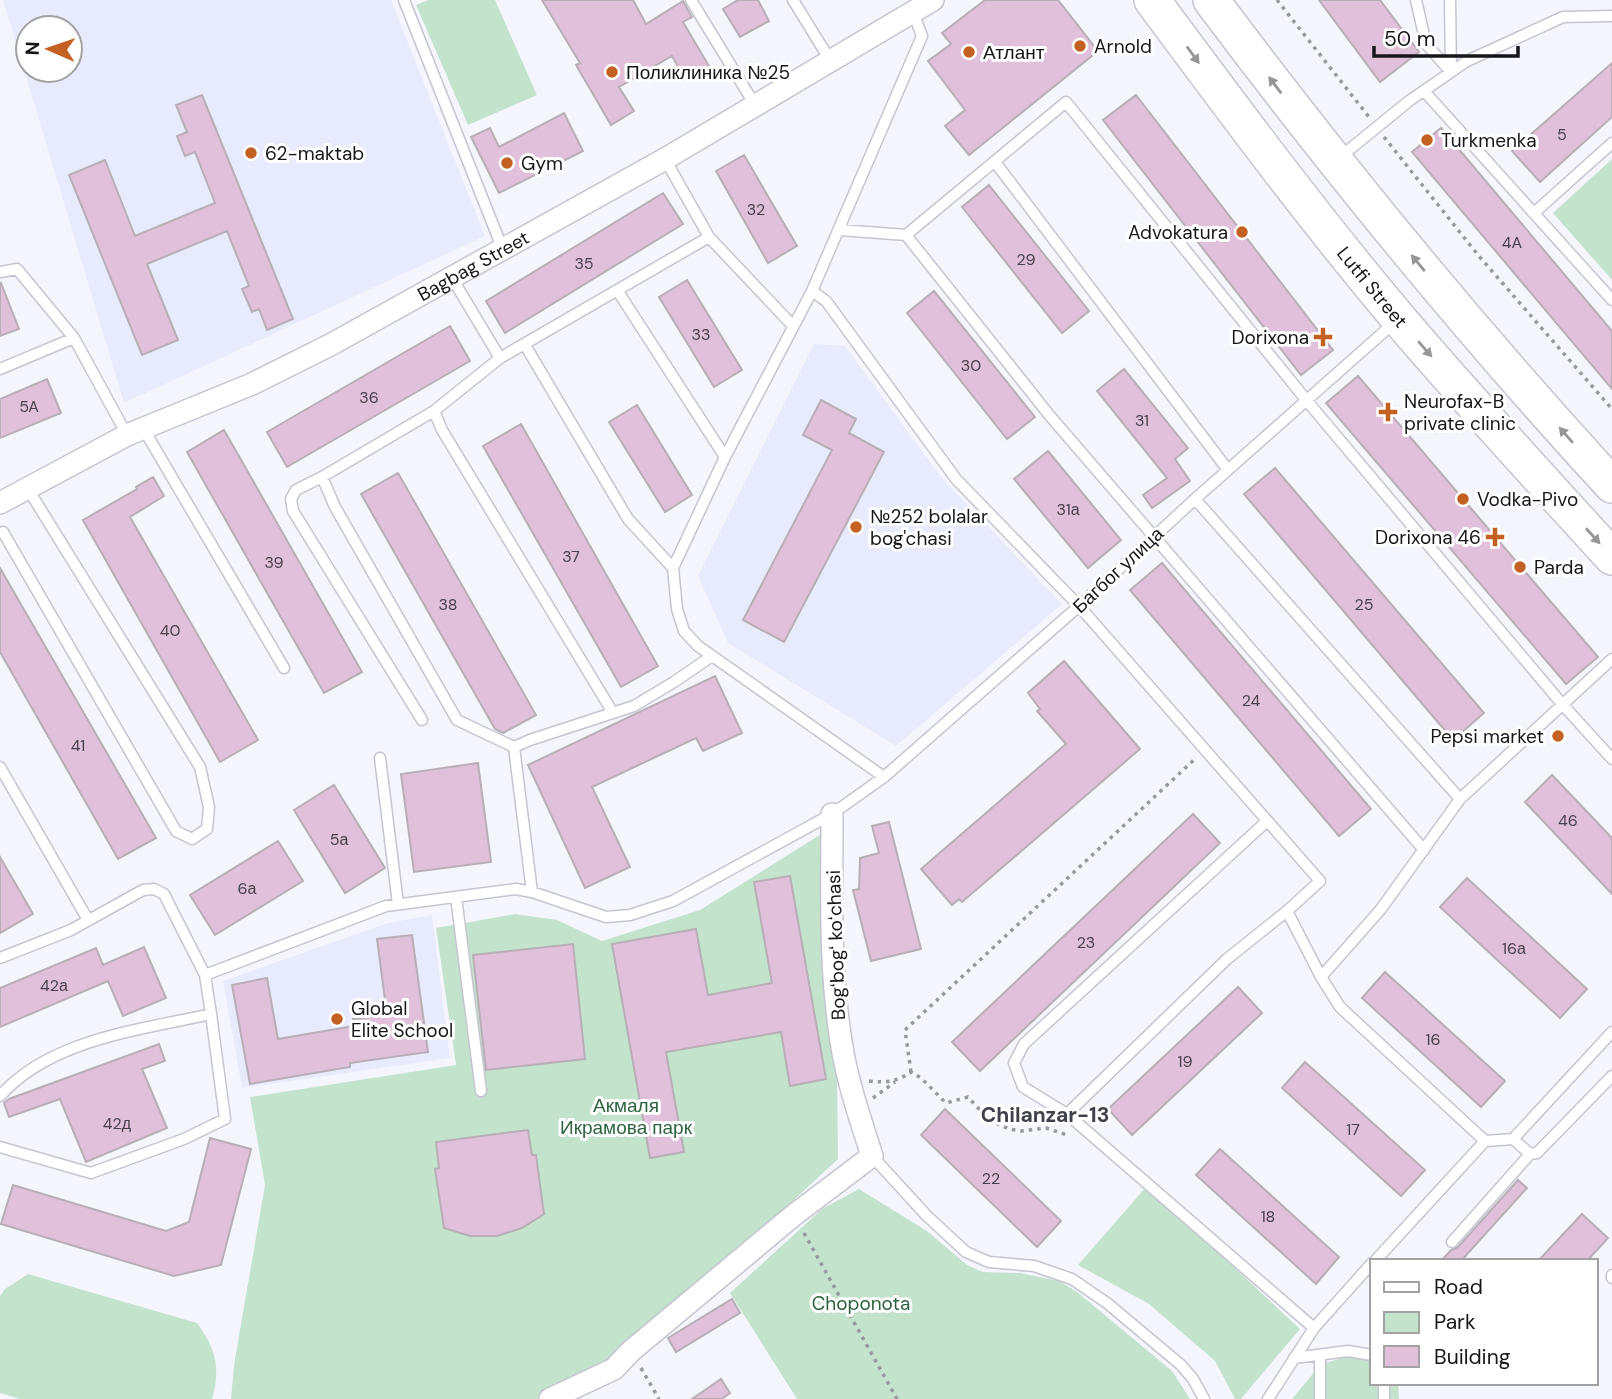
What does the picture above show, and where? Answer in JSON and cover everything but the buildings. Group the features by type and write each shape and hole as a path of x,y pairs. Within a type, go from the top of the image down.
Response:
{"main road":[{"name":"Lutfi Street","path":"1152,0 1275,163 1399,319 1612,557"},
{"path":"1211,0 1334,162 1439,288 1612,485"}],"street":[{"name":"Bagbag Street","path":"0,503 135,432 252,384 332,344 664,159 933,0"},
{"name":"Bogʻbogʻ koʻchasi","path":"832,814 833,966 841,1041 848,1078 873,1156"},
{"path":"550,1399 614,1369 631,1351 794,1215 873,1156"}],"lane":[{"path":"404,0 503,250"},
{"path":"691,0 755,105"},
{"path":"793,0 830,60"},
{"path":"1416,0 1426,44 1451,72"},
{"path":"1450,0 1451,72"},
{"path":"884,777 698,646 684,631 677,609 673,568 725,457 812,291 840,230 922,36 913,12"},
{"path":"1334,162 1424,90 1467,61 1563,17 1612,16"},
{"path":"1424,90 1612,300"},
{"path":"840,230 906,235 1066,102 1307,401 1562,704 1612,759"},
{"path":"1534,213 1612,142"},
{"path":"664,159 709,237 793,326"},
{"path":"995,162 1228,470"},
{"path":"906,235 1050,416 1424,850"},
{"path":"422,720 293,511 291,499 296,490 434,411 500,358 709,237"},
{"path":"0,272 17,269 74,338 284,668"},
{"path":"452,278 500,358"},
{"path":"617,290 725,457"},
{"path":"812,291 826,301 956,479 1079,606 1320,881 1227,959 1068,1114"},
{"name":"Багбог улица","path":"205,975 386,906 398,904 516,890 532,892 606,917 629,915 673,901 832,814 884,777 1399,319"},
{"path":"0,369 74,338"},
{"path":"525,345 628,519 673,568"},
{"path":"434,411 449,442 613,713"},
{"path":"322,477 335,507 457,720 514,747 634,706 712,656"},
{"path":"4,532 176,831 192,839 207,828 209,807 200,767 28,489"},
{"path":"1195,499 1460,799"},
{"path":"1321,977 1381,909 1460,799 1612,659"},
{"path":"514,747 532,892"},
{"path":"380,758 398,904"},
{"path":"0,767 88,920"},
{"path":"1268,821 1024,1044 1014,1063 1023,1087 1068,1114 1314,1328"},
{"path":"0,958 71,930 143,890 153,889 164,894 205,975 225,1118 184,1139 91,1173 0,1147"},
{"path":"456,897 481,1091"},
{"path":"1287,911 1321,977 1340,1007 1485,1140 1513,1139 1530,1154"},
{"path":"0,1096 30,1070 88,1042 211,1014"},
{"path":"1513,1139 1612,1032"},
{"path":"1452,1242 1530,1154 1537,1153 1612,1076"},
{"path":"1376,1259 1485,1140"},
{"path":"873,1156 927,1216 966,1252 989,1262 1034,1266 1072,1279 1107,1303 1181,1365 1204,1399"},
{"path":"1268,1399 1314,1328 1370,1265"},
{"path":"1294,1358 1348,1351 1370,1355"},
{"path":"1320,1355 1320,1399"}],"path":[{"path":"1277,0 1478,255 1612,409"},
{"path":"911,1072 905,1030 1205,750"},
{"path":"857,1110 911,1072"},
{"path":"911,1072 947,1103 968,1097 989,1120 1009,1129 1021,1131 1046,1128 1100,1142"},
{"path":"848,1078 884,1083 897,1081"},
{"path":"794,1215 897,1399"},
{"path":"631,1351 659,1399"}],"shaded area":[{"name":"62-maktab","path":"3,0 391,0 485,236 124,403 28,84 84,84 84,14 14,14 14,37"},
{"name":"№252 bolalar bog'chasi","path":"814,344 845,346 941,477 1062,604 896,746 728,643 698,576"},
{"name":"Global Elite School","path":"432,915 450,1058 242,1088 223,981 388,923"}],"green space":[{"path":"428,0 495,0 537,95 468,125 416,5"},
{"path":"1612,159 1612,280 1553,213"},
{"name":"Акмаля Икрамова парк","path":"834,826 838,1159 618,1363 549,1399 231,1399 234,1365 265,1185 250,1097 456,1065 436,928 515,914 557,920 602,941 700,910"},
{"path":"1147,1186 1300,1329 1241,1399 1235,1399 1215,1361 1149,1304 1078,1265"},
{"name":"Choponota","path":"859,1189 927,1231 967,1265 983,1272 1020,1273 1059,1281 1076,1291 1172,1371 1190,1399 797,1399 730,1293 822,1209"},
{"path":"28,1274 197,1323 209,1341 215,1359 216,1378 212,1399 20,1399 0,1393 0,1296 5,1289"},
{"path":"1370,1351 1370,1385 1398,1385 1399,1399 1292,1399 1321,1364"}],"place":[{"name":"Arnold","path":"1080,46"},
{"name":"Атлант","path":"969,52"},
{"name":"Поликлиника №25","path":"612,72"},
{"name":"Turkmenka","path":"1427,140"},
{"name":"62-maktab","path":"251,153"},
{"name":"Gym","path":"507,163"},
{"name":"Advokatura","path":"1242,232"},
{"name":"Dorixona","path":"1323,337"},
{"name":"Neurofax-B private clinic","path":"1388,412"},
{"name":"Vodka-Pivo","path":"1463,499"},
{"name":"№252 bolalar bog'chasi","path":"856,527"},
{"name":"Dorixona 46","path":"1495,537"},
{"name":"Parda","path":"1520,567"},
{"name":"Pepsi market","path":"1558,736"},
{"name":"Global Elite School","path":"337,1019"}],"district":[{"name":"Chilanzar-13","path":"1045,1115"}]}
